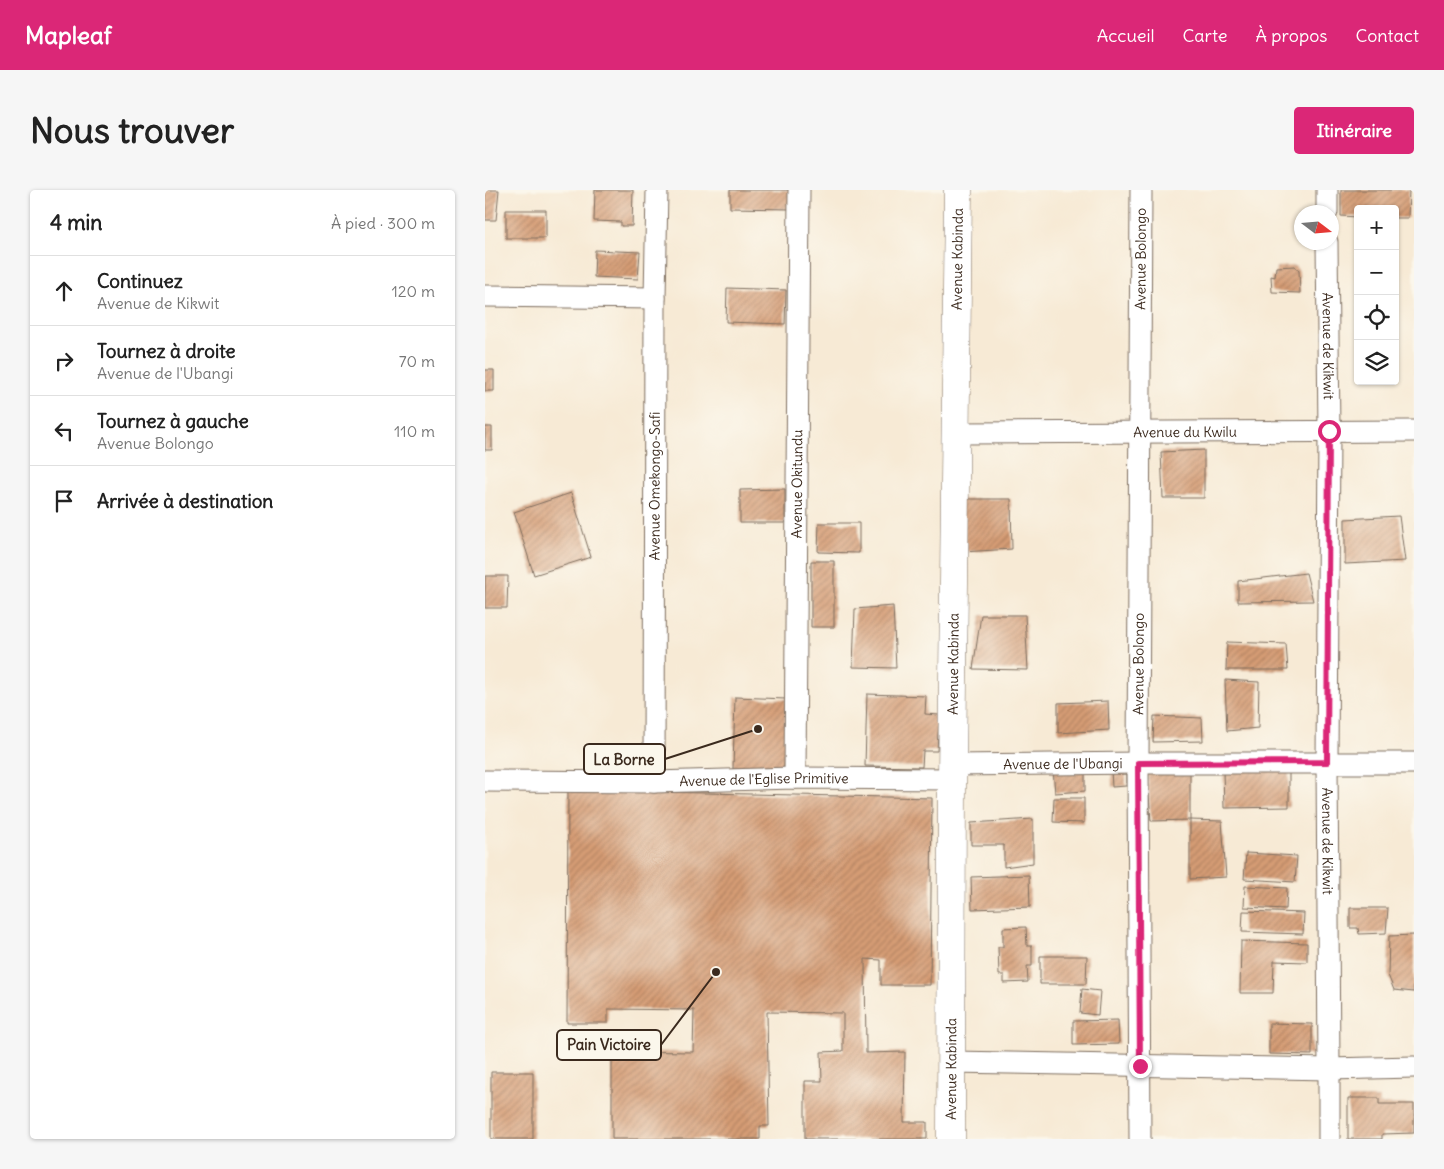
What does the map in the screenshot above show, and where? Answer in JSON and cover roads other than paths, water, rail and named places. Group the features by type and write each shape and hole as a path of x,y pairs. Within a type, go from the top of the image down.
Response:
{"street":[{"name":"Avenue Omekongo-Safi","path":"654,782 657,190"},
{"name":"Avenue Okitundu","path":"795,778 799,190"},
{"name":"Avenue Kabinda","path":"951,1139 958,190"},
{"name":"Avenue Bolongo","path":"1140,1139 1138,763 1141,190"},
{"path":"1327,190 1327,205"},
{"name":"Avenue de Kikwit","path":"1327,250 1329,431 1327,762 1329,1139"},
{"path":"485,296 655,298"},
{"name":"Avenue du Kwilu","path":"956,432 1414,431"},
{"name":"Avenue de l'Ubangi","path":"953,772 1138,763 1414,763"},
{"name":"Avenue de l'Eglise Primitive","path":"485,781 654,782 953,772"},
{"path":"952,1062 1329,1070 1414,1067"}],"place":[{"name":"La Borne","path":"758,729"},
{"name":"Pain Victoire","path":"716,972"}]}
